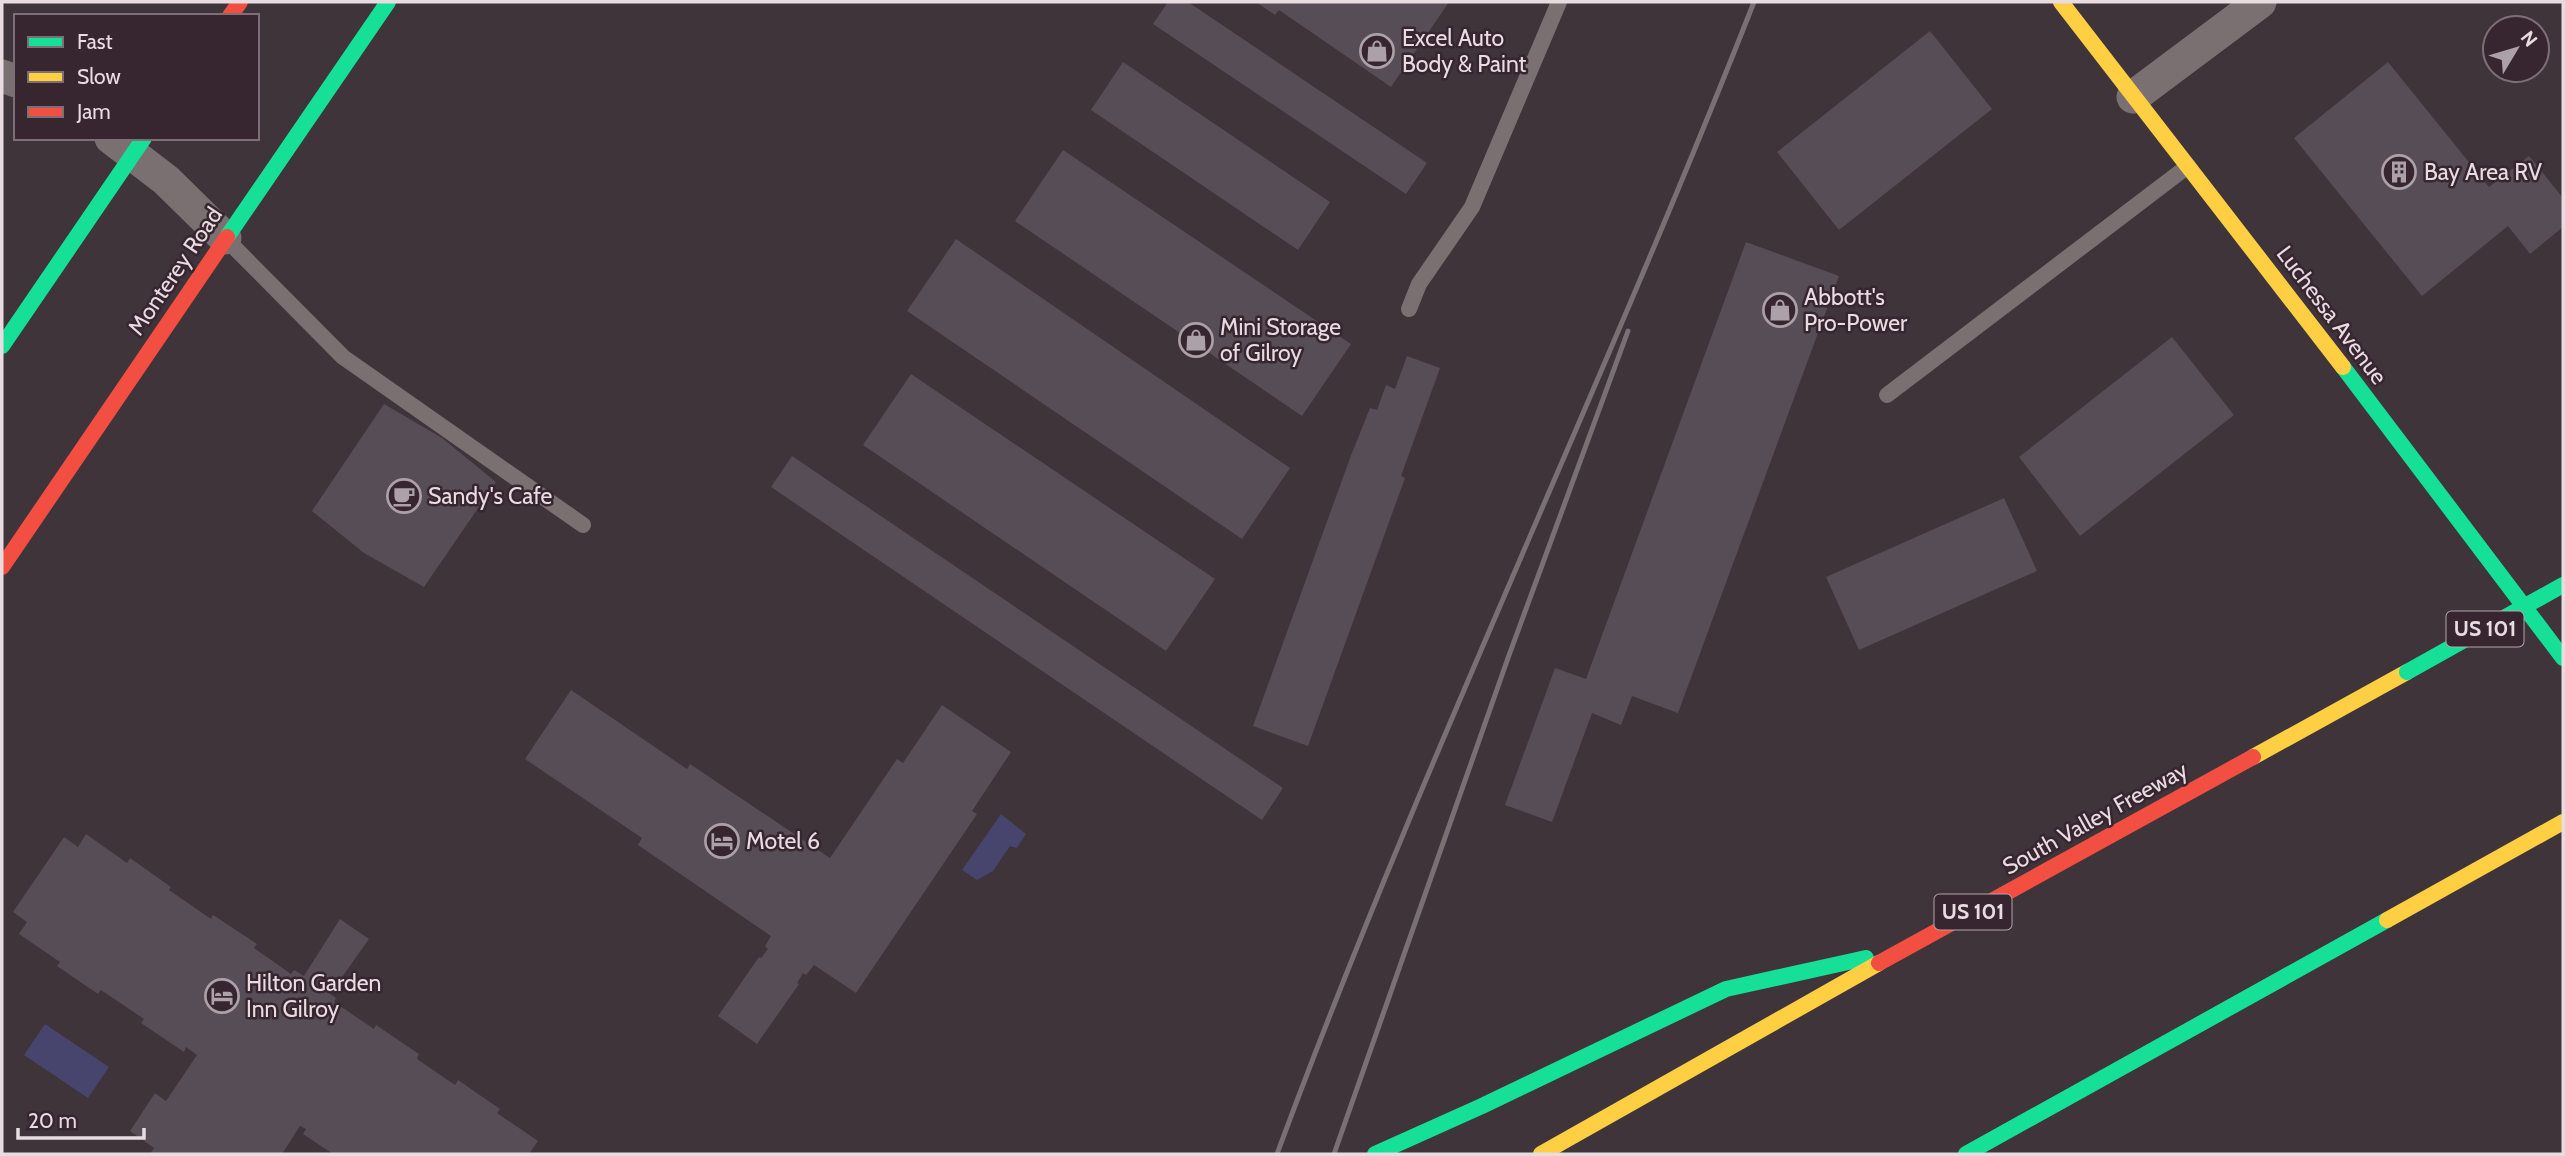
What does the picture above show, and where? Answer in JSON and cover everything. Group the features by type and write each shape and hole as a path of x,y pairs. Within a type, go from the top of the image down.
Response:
{"main road":[{"name":"Monterey Road","path":"2,567 388,2"},
{"name":"Luchessa Avenue","path":"2061,2 2563,658"},
{"path":"2,346 129,143"},
{"name":"South Valley Freeway","path":"1541,1154 2563,585"},
{"path":"1966,1154 2563,822"},
{"path":"1376,1154 1726,989 1905,949"}],"street":[{"path":"2133,97 2260,2"},
{"path":"129,143 225,238"}],"lane":[{"path":"1409,309 1419,284 1472,207 1559,2"},
{"path":"1886,395 2188,166"},
{"path":"225,238 343,357 583,525"}],"shaded area":[{"path":"1001,814 1026,834 1017,848 1010,846 993,871 977,880 962,870"},
{"path":"45,1024 109,1067 88,1098 24,1055"}],"building":[{"path":"1168,2 1188,2 1427,163 1406,194 1153,24"},
{"name":"Excel Auto Body & Paint","path":"1256,2 1449,2 1391,87 1279,10 1275,15"},
{"path":"1930,31 1992,109 1839,230 1777,152"},
{"path":"1123,62 1330,202 1298,250 1091,110"},
{"name":"Bay Area RV","path":"2388,62 2489,187 2529,156 2563,198 2563,227 2530,254 2508,226 2422,296 2294,138"},
{"path":"1063,150 1351,344 1302,416 1015,221"},
{"path":"956,239 1290,468 1242,539 907,311"},
{"path":"1746,242 1839,276 1678,713 1632,696 1621,725 1592,713 1552,822 1505,805 1555,668 1586,679"},
{"path":"2172,337 2234,415 2080,536 2019,457"},
{"path":"1407,356 1440,368 1401,476 1405,478 1308,746 1253,726 1370,408 1377,410 1386,385 1395,389"},
{"path":"911,374 1215,579 1166,651 863,445"},
{"name":"Sandy's Cafe","path":"384,404 442,438 496,482 424,587 364,553 312,511"},
{"path":"792,456 1283,788 1262,820 771,487"},
{"path":"2004,498 2037,571 1859,650 1826,577"},
{"name":"Motel 6","path":"571,690 687,769 690,764 830,858 897,759 903,763 942,705 1011,752 972,811 977,814 856,993 814,965 806,975 803,973 797,983 799,984 757,1044 718,1016 759,957 768,949 765,946 771,936 638,845 642,838 525,759"},
{"name":"Hilton Garden Inn Gilroy","path":"86,834 127,863 130,858 171,887 169,890 211,919 213,915 257,944 254,948 291,974 294,970 304,976 340,919 369,939 330,994 336,998 334,1002 374,1029 376,1025 419,1054 417,1059 455,1085 458,1080 500,1109 497,1113 538,1141 529,1154 333,1154 303,1134 306,1129 300,1126 282,1154 150,1154 154,1148 130,1131 155,1093 166,1101 197,1055 186,1047 184,1052 141,1023 144,1019 101,990 98,994 57,966 60,962 19,934 27,922 13,912 64,837 78,847"}],"railway":[{"path":"1277,1154 1391,864 1636,290 1754,2"},
{"path":"1334,1154 1508,658 1628,331"}],"traffic: fast":[{"path":"227,237 388,2"},
{"path":"2,346 143,140"},
{"path":"2343,367 2563,658"},
{"path":"2407,672 2563,585"},
{"path":"1966,1154 2387,920"},
{"path":"1375,1154 1726,989 1866,958"}],"traffic: slow":[{"path":"2061,2 2343,367"},
{"path":"2253,757 2407,672"},
{"path":"2387,920 2563,822"},
{"path":"1541,1154 1879,963"}],"traffic: jam":[{"path":"231,14 240,2"},
{"path":"2,567 227,237"},
{"path":"1879,963 2253,757"}],"place":[{"name":"Excel Auto Body & Paint","path":"1377,51"},
{"name":"Bay Area RV","path":"2399,172"},
{"name":"Abbott's Pro-Power","path":"1780,310"},
{"name":"Mini Storage of Gilroy","path":"1196,340"},
{"name":"Sandy's Cafe","path":"404,496"},
{"name":"Motel 6","path":"722,841"},
{"name":"Hilton Garden Inn Gilroy","path":"222,996"}]}
